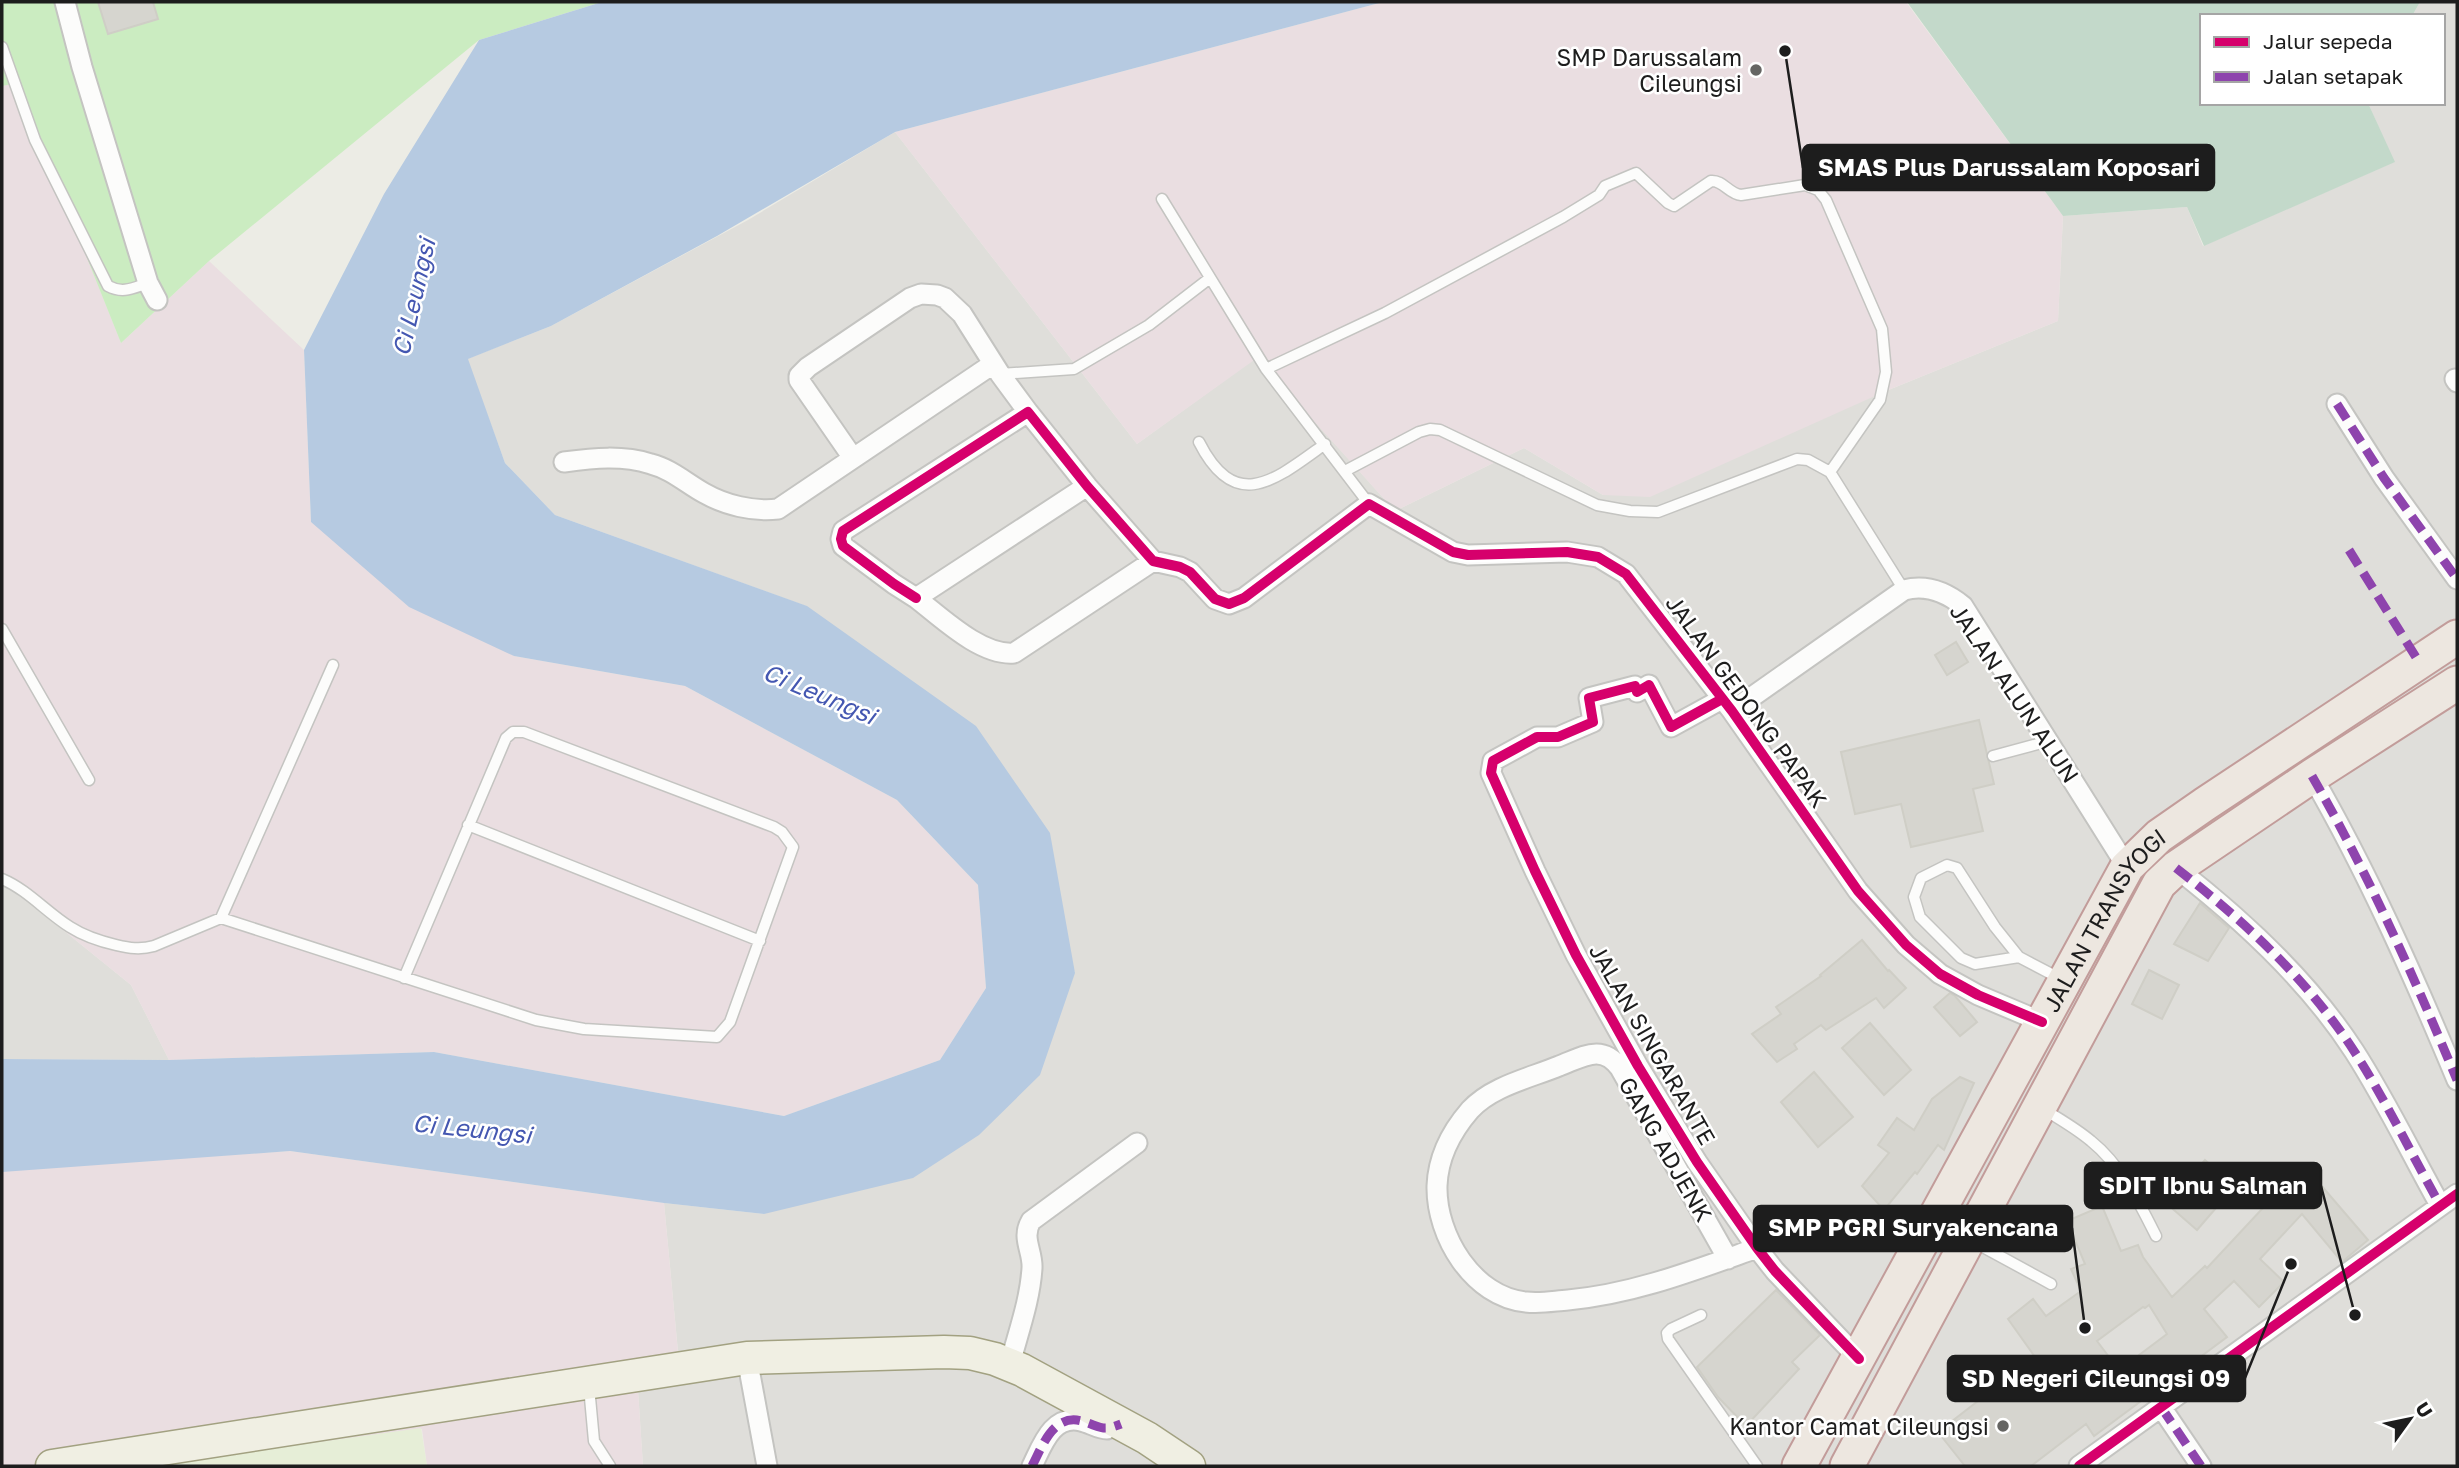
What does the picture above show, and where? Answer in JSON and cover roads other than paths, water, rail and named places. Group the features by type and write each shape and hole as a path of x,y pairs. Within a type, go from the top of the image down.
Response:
{"highway":[{"name":"JALAN TRANSYOGI","path":"1799,1466 2127,867 2159,836 2193,812 2457,637"},
{"name":"JALAN TRANSYOGI","path":"1847,1466 2159,884 2176,869 2312,776 2457,683"}],"main road":[{"path":"52,1466 747,1358 970,1353 1010,1364 1121,1424 1189,1466"}],"street":[{"path":"65,2 82,66 152,291"},
{"path":"853,458 799,380 799,376 808,366 910,298 920,294 937,295 945,298 962,314 996,369 1028,412 1087,486 1153,561 1180,567 1189,572 1215,599 1229,604 1244,598 1369,504"},
{"path":"564,462 609,456 652,464 678,475 705,494 745,508 762,511 778,509 853,458 996,369"},
{"path":"2337,404 2384,478 2457,579"},
{"path":"1028,412 843,531 843,547 978,643 1004,654 1014,653 1153,561"},
{"path":"916,598 1087,486"},
{"name":"JALAN GEDONG PAPAK","path":"1369,504 1453,552 1468,555 1567,552 1598,557 1626,574 1727,705 1858,891 1906,945 1940,974 1978,995 2042,1022"},
{"name":"JALAN ALUN ALUN","path":"1904,590 1918,587 1931,590 1949,595 1963,606 2127,867"},
{"path":"1727,705 1904,590"},
{"name":"JALAN SINGARANTE","path":"1727,705 1671,727 1649,685 1636,692 1635,686 1589,698 1593,722 1558,737 1537,737 1493,761 1491,773 1535,871 1600,1000 1698,1162 1757,1248 1804,1304 1859,1359"},
{"path":"2312,776 2423,997 2457,1080"},
{"path":"2079,1466 2452,1199 2328,1015 2259,936 2176,869"},
{"name":"GANG ADJENK","path":"1728,1259 1620,1068 1609,1056 1602,1053 1595,1053 1486,1096 1470,1110 1451,1135 1443,1152 1437,1187 1443,1223 1451,1244 1488,1290 1502,1297 1525,1302 1601,1297 1670,1279 1728,1259 1757,1248"},
{"path":"1010,1364 1030,1290 1032,1264 1026,1239 1031,1221 1137,1143"},
{"path":"747,1358 767,1466"},
{"path":"2161,1407 2201,1466"},
{"path":"1032,1466 1056,1425 1075,1420 1106,1430 1121,1424"}],"lane":[{"path":"2,47 35,141 108,286 118,291 152,291"},
{"path":"1266,369 1385,313 1563,217 1599,195 1605,186 1636,173 1674,206 1716,180 1736,195 1805,185 1818,190 1826,200 1882,329 1886,372 1880,400 1830,472"},
{"path":"1162,199 1266,369 1369,504"},
{"path":"996,369 1074,369 1149,326 1210,278"},
{"path":"1345,471 1419,432 1440,430 1597,505 1630,511 1658,512 1797,459 1808,460 1830,472 1904,590"},
{"path":"1199,442 1209,462 1222,477 1251,484 1281,476 1325,443"},
{"path":"2,629 89,780"},
{"path":"221,918 333,665"},
{"path":"2,879 88,937 129,948 143,949 154,946 221,918 404,978 548,1023 584,1029 717,1037 730,1023 793,847 782,832 774,827 524,732 513,732 506,738 404,978"},
{"path":"1993,756 2049,741"},
{"path":"468,825 760,941"},
{"path":"2019,957 1975,964 1961,958 1920,918 1914,897 1921,878 1947,865 1957,868 1995,927 2019,957 2064,981"},
{"path":"2039,1106 2093,1142 2135,1196 2156,1236"},
{"path":"1968,1239 2051,1284"},
{"path":"1701,1315 1671,1329 1667,1334 1668,1339 1757,1466"},
{"path":"589,1383 594,1441 610,1466"}],"water":[{"name":"Ci Leungsi","path":"602,2 1383,2 895,132 717,236 551,326 468,359 505,463 555,515 807,606 976,726 1050,833 1075,973 1040,1075 979,1135 913,1178 764,1214 664,1203 290,1151 2,1172 2,1059 169,1060 434,1052 784,1116 940,1060 986,988 978,885 897,800 685,686 514,656 409,607 311,522 304,350 384,194 479,40"}],"place":[{"name":"SMAS Plus Darussalam Koposari","path":"1785,51"},
{"name":"SMP Darussalam Cileungsi","path":"1756,70"},
{"name":"SD Negeri Cileungsi 09","path":"2291,1264"},
{"name":"SDIT Ibnu Salman","path":"2355,1315"},
{"name":"SMP PGRI Suryakencana","path":"2085,1328"},
{"name":"Kantor Camat Cileungsi","path":"2003,1426"}]}
